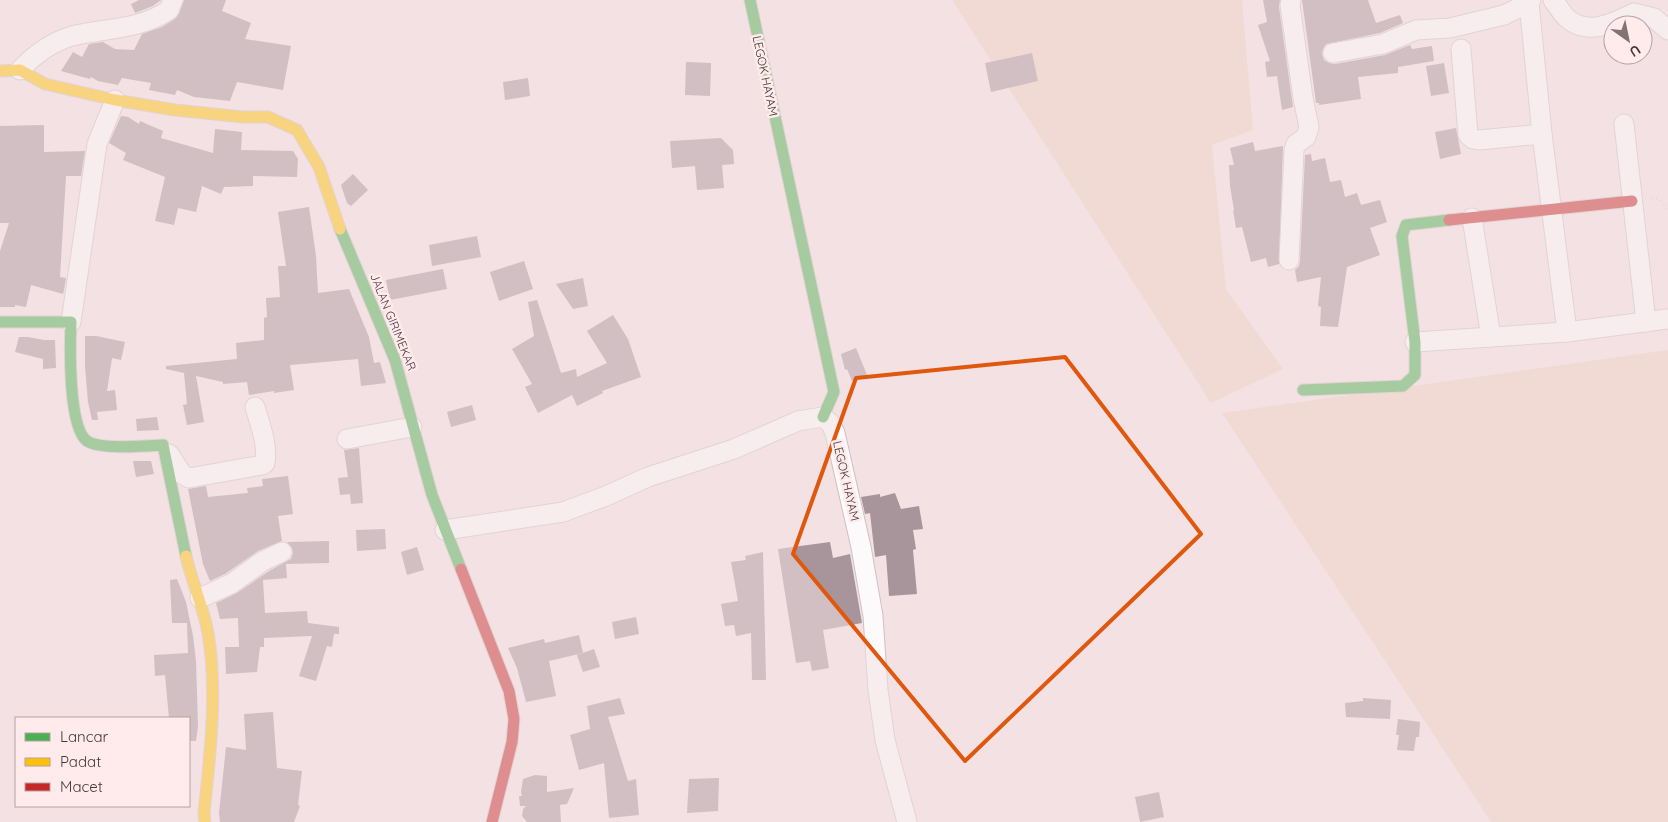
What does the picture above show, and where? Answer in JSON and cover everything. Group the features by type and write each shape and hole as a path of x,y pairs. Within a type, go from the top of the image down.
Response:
{"street":[{"path":"0,71 20,70 32,58 72,36 122,28 152,20 169,10 173,0"},
{"name":"LEGOK HAYAM","path":"750,0 834,392 822,417 831,424 834,433 861,547 873,616 878,690 885,740 907,822"},
{"path":"1289,260 1294,150 1296,144 1306,137 1310,127 1303,98 1290,5 1291,0"},
{"path":"1554,0 1567,18 1578,26 1596,28 1611,24 1634,13 1654,18 1668,30"},
{"path":"1333,53 1383,44 1416,30 1450,28 1504,15 1530,1 1542,134 1567,332"},
{"path":"1461,50 1468,135 1473,139 1479,140 1542,134"},
{"name":"JALAN GIRIMEKAR","path":"20,70 45,84 115,100 175,110 243,117 268,116 296,130 306,143 319,167 344,239 395,360 432,495 509,691 514,719 512,742 492,822"},
{"path":"115,100 97,144 71,322 73,409 80,435 93,444 163,446"},
{"path":"1624,124 1646,322"},
{"path":"1303,390 1403,386 1415,375 1415,342 1402,236 1406,225 1632,201"},
{"path":"1472,218 1491,337"},
{"path":"1415,342 1567,332 1668,319"},
{"path":"0,322 71,322"},
{"path":"163,446 182,474 189,478 262,465 265,463 266,457 262,430 255,407"},
{"path":"445,530 563,512 656,474 734,449 798,422 822,417"},
{"path":"347,438 412,427"},
{"path":"163,446 189,568 200,598 208,634 211,660 213,727 204,813 205,822"},
{"path":"200,598 231,584 263,561 282,552"}],"path":[{"path":"1658,199 1668,210"}],"highlighted area":[{"path":"1065,357 1201,534 965,761 793,554 856,378"}],"shaded area":[{"path":"952,0 1242,0 1253,130 1212,145 1226,289 1283,369 1211,403"},
{"path":"1668,350 1668,822 1491,822 1222,413"}],"building":[{"path":"139,0 161,0 153,6 135,13 131,4"},
{"path":"184,0 226,0 222,11 251,23 245,39 291,46 283,90 237,82 230,101 194,97 177,90 175,95 149,90 151,83 122,78 118,85 61,71 73,52 82,57 89,44 103,42 115,49 134,50 142,34 162,27 175,19"},
{"path":"1263,0 1280,0 1279,7 1293,107 1282,110 1277,76 1267,77 1265,62 1270,61 1258,25 1267,22"},
{"path":"1302,0 1368,0 1376,23 1400,15 1403,23 1380,33 1326,44 1322,54 1324,60 1329,63 1335,64 1385,55 1410,45 1412,49 1432,46 1434,61 1398,67 1398,73 1358,77 1361,99 1319,105 1319,103 1316,103"},
{"path":"1032,53 1038,81 991,92 985,63"},
{"path":"686,62 711,63 710,96 685,95"},
{"path":"1444,63 1449,93 1431,96 1426,66"},
{"path":"528,78 530,96 505,100 503,82"},
{"path":"121,116 128,117 139,124 140,121 163,131 161,138 213,153 215,129 242,132 241,150 293,151 298,159 297,177 253,176 253,186 224,187 221,194 202,186 196,212 178,208 174,225 155,221 165,177 123,160 126,153 109,143"},
{"path":"44,125 44,152 85,151 81,176 66,176 60,277 66,278 64,290 63,294 31,285 26,307 15,305 15,307 0,307 0,251 9,223 0,223 0,126"},
{"path":"1456,128 1461,154 1440,159 1435,132"},
{"path":"721,138 733,150 734,164 722,165 724,188 697,190 695,166 672,168 670,141"},
{"path":"1253,142 1255,151 1283,146 1279,264 1268,267 1266,258 1251,262 1242,227 1236,228 1230,186 1229,165 1234,165 1230,148"},
{"path":"1311,154 1312,161 1325,158 1330,182 1341,180 1345,197 1357,193 1361,205 1380,200 1387,222 1370,228 1380,255 1347,267 1338,327 1320,326 1321,307 1318,306 1321,277 1297,282 1295,270 1299,266 1300,261 1305,155"},
{"path":"353,174 368,190 351,206 347,203 341,185"},
{"path":"309,207 316,256 318,293 349,289 369,337 374,363 380,362 386,383 361,386 358,359 290,365 294,390 274,393 274,391 249,395 247,382 223,384 223,382 196,376 204,422 187,425 183,405 187,404 184,373 166,369 166,366 237,359 236,343 264,340 264,318 267,317 266,298 280,297 278,266 286,266 278,212"},
{"path":"477,236 481,257 432,266 429,245"},
{"path":"524,261 533,289 499,301 490,272"},
{"path":"443,269 447,289 390,300 386,280"},
{"path":"583,278 588,306 573,309 556,284"},
{"path":"537,300 561,373 576,369 577,377 607,363 587,331 613,315 628,339 641,377 602,391 603,393 577,406 572,395 538,413 525,387 532,384 512,349 534,336 528,302"},
{"path":"85,336 96,336 125,342 121,360 112,358 107,391 115,390 117,410 97,412 98,420 92,420 88,402"},
{"path":"19,337 55,340 56,368 43,369 43,359 15,352"},
{"path":"856,348 867,375 852,381 847,369 845,370 841,354"},
{"path":"472,405 476,420 451,427 447,412"},
{"path":"157,417 159,430 137,431 136,419"},
{"path":"359,448 363,503 351,504 350,494 340,495 338,478 348,477 344,450"},
{"path":"133,461 151,461 154,474 136,477"},
{"path":"288,476 293,514 278,516 282,541 258,551 225,574 210,581 203,564 188,489 206,486 208,497 248,493 247,488 263,486 262,479"},
{"path":"895,493 901,509 919,506 923,529 913,530 916,549 913,550 917,594 889,596 886,555 875,557 870,513 865,514 861,497 880,494 880,497"},
{"path":"385,529 386,549 357,551 356,530"},
{"path":"329,541 329,563 286,564 287,578 263,580 265,613 307,611 308,623 339,627 339,634 334,634 332,647 327,646 316,681 299,676 312,636 264,638 264,647 260,647 257,672 226,674 225,647 239,647 238,618 220,619 216,603 237,593 269,571 291,559 292,548 287,542"},
{"path":"830,542 833,558 850,554 862,623 823,630 829,668 812,671 810,661 796,663 778,549"},
{"path":"417,547 424,570 407,575 401,552"},
{"path":"763,552 766,680 752,680 751,633 736,636 734,625 725,626 721,604 738,601 731,562 746,560 745,556"},
{"path":"177,579 186,602 193,636 196,661 198,726 196,741 190,741 190,717 169,717 165,675 155,676 154,655 188,653 187,623 172,623 170,580"},
{"path":"636,617 639,634 615,639 612,622"},
{"path":"579,635 583,653 549,661 556,696 526,702 517,668 508,648 544,639 545,643"},
{"path":"594,649 600,667 583,672 577,655"},
{"path":"620,698 625,714 608,717 628,781 636,779 639,815 609,818 604,763 579,770 570,735 590,729 587,706"},
{"path":"1363,698 1391,700 1390,719 1346,717 1345,703 1363,701"},
{"path":"273,712 277,768 302,771 298,805 300,806 294,822 220,822 219,813 226,747 246,750 244,714"},
{"path":"1398,719 1420,722 1419,737 1416,737 1414,751 1397,750 1399,735 1396,735"},
{"path":"535,775 547,776 547,792 574,788 567,804 560,805 561,822 527,822 522,816 523,809 526,806 520,806 519,796 522,796 523,779"},
{"path":"719,778 718,811 687,813 689,779"},
{"path":"1159,792 1164,817 1140,822 1135,797"}],"traffic: fast":[{"path":"750,0 834,392 823,417"},
{"path":"1303,390 1403,386 1415,375 1415,342 1402,236 1406,225 1449,220"},
{"path":"340,229 395,360 432,495 461,569"},
{"path":"0,322 71,322 70,348 73,403 81,433 87,441 102,446 163,445 186,556"}],"traffic: slow":[{"path":"0,71 20,70 45,84 115,100 175,110 243,117 268,117 297,130 319,167 340,229"},
{"path":"186,556 206,623 211,656 213,701 204,813 205,822"}],"traffic: jam":[{"path":"1449,220 1632,201"},
{"path":"461,569 509,691 514,719 512,742 492,822"}]}
